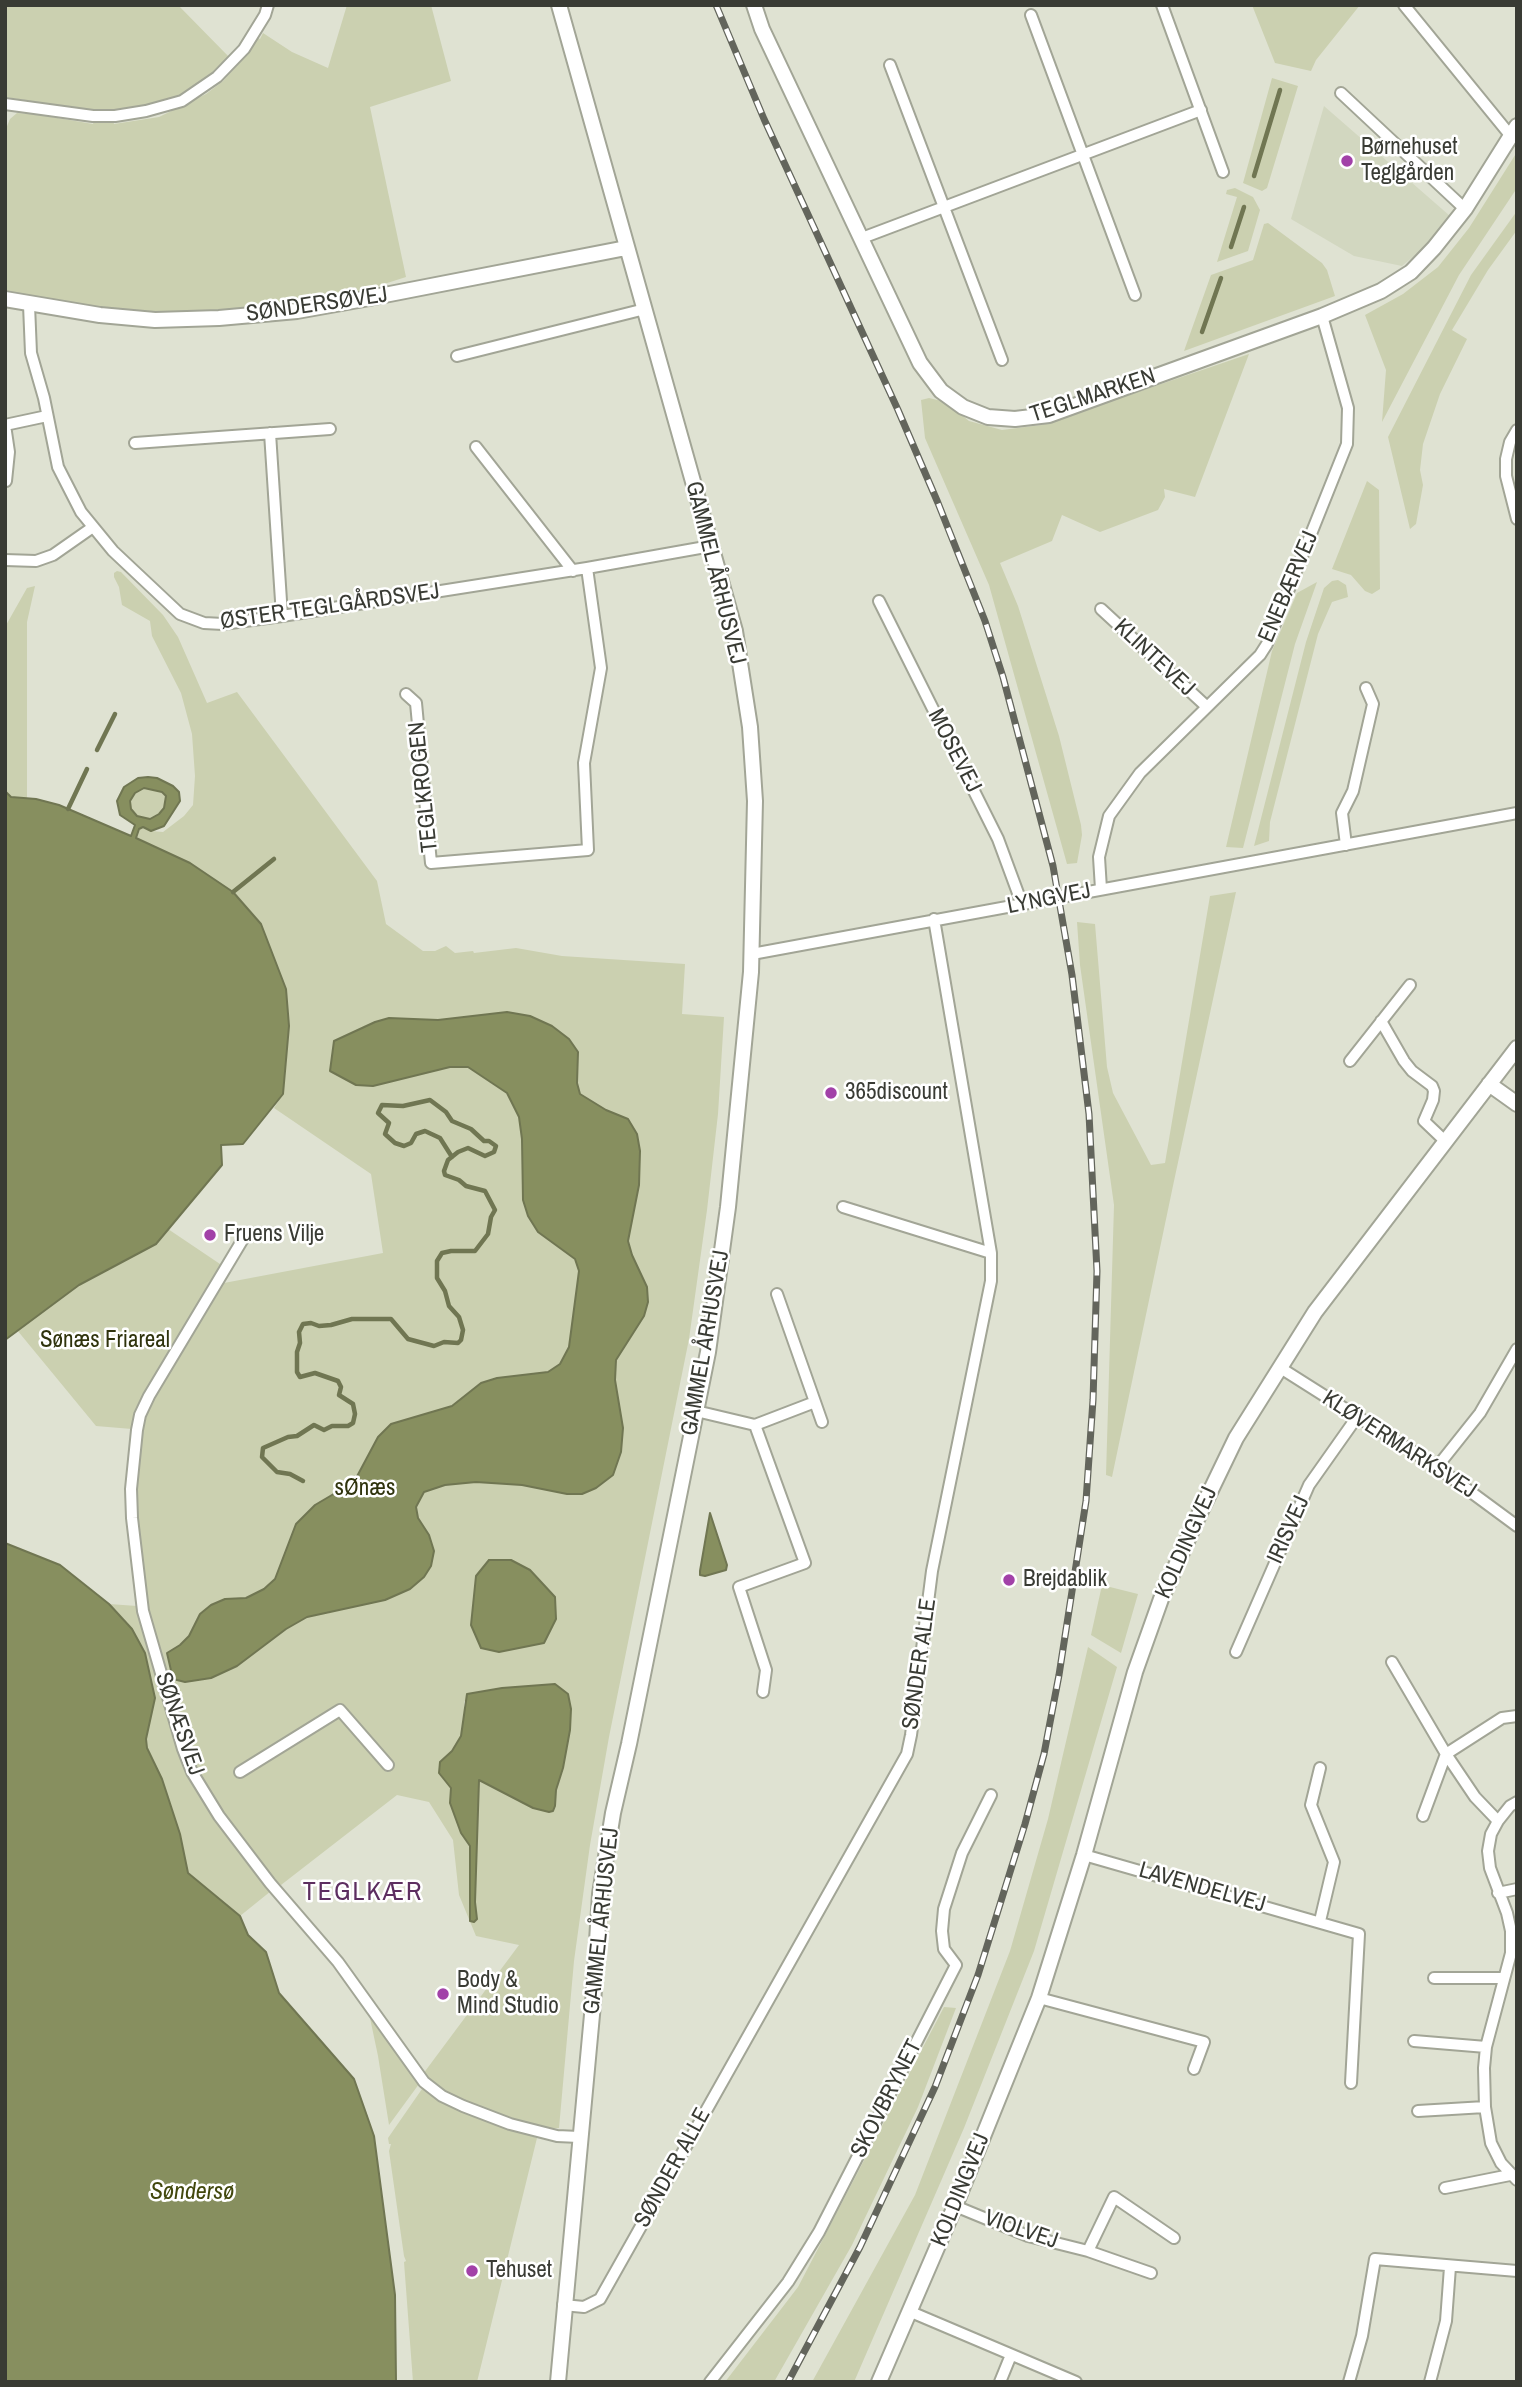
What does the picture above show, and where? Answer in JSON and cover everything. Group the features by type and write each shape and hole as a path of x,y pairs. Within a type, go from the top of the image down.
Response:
{"street":[{"path":"5,104 93,116 114,116 146,111 182,100 217,77 244,49 265,15 268,5"},
{"name":"GAMMEL ÅRHUSVEJ","path":"558,2382 563,2305 593,2004 599,1904 611,1822 712,1324 728,1207 752,954 755,801 751,745 735,631 559,5"},
{"name":"TEGLMARKEN","path":"754,5 762,29 920,363 941,391 963,407 988,416 1015,419 1049,415 1322,316 1381,291 1411,272 1434,248 1465,209 1514,131 1404,5"},
{"path":"1162,5 1223,172"},
{"path":"1031,15 1135,295"},
{"path":"890,65 1002,360"},
{"path":"1341,93 1465,209"},
{"path":"862,238 1201,110"},
{"name":"SØNDERSØVEJ","path":"5,299 100,315 155,320 219,318 298,311 626,248"},
{"name":"ØSTER TEGLGÅRDSVEJ","path":"29,305 31,353 58,467 81,512 113,551 180,614 204,623 223,624 282,616 711,547"},
{"path":"457,356 645,309"},
{"name":"ENEBÆRVEJ","path":"1101,889 1099,857 1109,816 1140,773 1260,655 1347,444 1348,408 1322,316"},
{"path":"5,481 9,452 5,425 47,415"},
{"path":"135,443 330,429"},
{"path":"1517,430 1510,442 1506,476 1517,519"},
{"path":"270,433 282,616"},
{"path":"476,447 573,571"},
{"path":"5,561 36,561 53,555 93,527"},
{"name":"TEGLKROGEN","path":"406,694 416,703 431,863 588,850 584,763 601,668 587,568"},
{"name":"MOSEVEJ","path":"879,601 999,839 1023,904"},
{"name":"KLINTEVEJ","path":"1101,609 1206,706"},
{"path":"1346,845 1342,813 1353,791 1373,704 1366,688"},
{"name":"LYNGVEJ","path":"752,954 1517,813"},
{"name":"SØNDER ALLE","path":"563,2305 584,2307 600,2299 907,1754 932,1571 991,1281 990,1253 934,919"},
{"path":"1350,1061 1410,985"},
{"path":"1381,1021 1404,1061 1432,1086 1433,1100 1424,1121 1446,1141"},
{"name":"KOLDINGVEJ","path":"880,2382 1039,1998 1084,1855 1135,1672 1161,1599 1236,1438 1315,1312 1517,1048"},
{"path":"1489,1084 1517,1104"},
{"path":"843,1208 990,1253"},
{"name":"SØNÆSVEJ","path":"243,1238 149,1396 140,1415 137,1430 131,1489 134,1545 143,1611 183,1749 192,1772 226,1827 338,1962 424,2082 442,2096 510,2124 557,2136 579,2137"},
{"path":"777,1294 822,1422"},
{"path":"1437,1467 1480,1413 1514,1362 1517,1349"},
{"name":"KLØVERMARKSVEJ","path":"1279,1367 1437,1467 1517,1526"},
{"path":"696,1410 755,1425 815,1402"},
{"name":"IRISVEJ","path":"1236,1652 1309,1485 1357,1417"},
{"path":"755,1425 805,1563 738,1587 766,1670 763,1692"},
{"path":"1392,1662 1446,1754 1475,1797 1498,1821"},
{"path":"240,1772 340,1710 388,1765"},
{"path":"1423,1816 1446,1754 1502,1718 1517,1716"},
{"path":"1320,1768 1311,1805 1334,1862 1320,1921"},
{"name":"SKOVBRYNET","path":"710,2382 788,2282 819,2232 956,1965 944,1949 944,1909 962,1853 991,1796"},
{"path":"1513,2178 1501,2164 1491,2143 1485,2107 1486,2047 1511,1953 1511,1931 1507,1913 1490,1868 1488,1851 1491,1835 1498,1821 1510,1806 1517,1802"},
{"name":"LAVENDELVEJ","path":"1084,1855 1359,1934 1351,2082"},
{"path":"1498,1893 1517,1889"},
{"path":"1434,1978 1504,1978"},
{"path":"1039,1998 1205,2042 1194,2069"},
{"path":"1414,2041 1486,2047"},
{"path":"1418,2111 1485,2107"},
{"path":"1445,2188 1513,2178"},
{"name":"VIOLVEJ","path":"1088,2251 1114,2197 1174,2238"},
{"name":"VIOLVEJ","path":"955,2206 1028,2236 1088,2251 1150,2273"},
{"path":"1349,2382 1362,2336 1375,2259 1517,2271"},
{"path":"1430,2382 1446,2321 1450,2267"},
{"path":"911,2312 1076,2382"},
{"path":"1000,2382 1011,2355"}],"shaded area":[{"name":"Børnehuset Teglgården","path":"1324,106 1450,216 1426,246 1402,266 1354,256 1291,219"}],"green space":[{"path":"5,5 178,5 230,58 205,81 182,94 162,103 117,111 94,111 5,97"},
{"path":"347,5 431,5 451,81 370,107 406,277 337,299 284,306 181,313 83,307 5,293 5,131 10,119 17,113 93,124 94,120 113,120 114,124 159,117 206,94 223,81 248,54 246,52 256,37 260,39 263,33 292,52 328,68"},
{"path":"1252,5 1360,5 1316,60 1311,71 1275,63"},
{"path":"1272,78 1298,86 1267,188 1262,191 1243,183"},
{"path":"1517,152 1517,188 1459,275 1382,422 1386,370 1365,315 1403,294 1438,267 1469,228"},
{"path":"1235,188 1253,197 1260,210 1248,251 1217,262 1237,197 1226,194 1227,190"},
{"path":"1517,211 1517,230 1488,270 1452,330 1467,339 1440,394 1423,444 1420,470 1423,485 1416,524 1410,529 1388,437 1471,275"},
{"path":"1268,223 1322,263 1335,296 1184,351 1211,275 1253,260 1264,224"},
{"path":"1249,354 1195,497 1164,489 1165,497 1158,510 1100,532 1062,515 1052,541 1000,563 1018,606 1059,736 1081,825 1077,863 1067,864 989,585 925,438 921,400 929,398 946,402 969,421 1002,430 1041,425"},
{"path":"1367,481 1379,490 1380,589 1372,594 1365,591 1351,575 1332,569"},
{"name":"sØnæs","path":"121,572 163,615 178,637 207,703 237,692 377,881 386,924 423,951 435,951 446,946 455,953 516,948 562,956 685,964 682,1014 724,1017 718,1114 689,1339 590,1845 574,1961 559,2128 547,2129 459,2099 435,2085 423,2074 519,1945 476,1936 459,1895 453,1840 429,1802 397,1795 281,1885 266,1871 212,1799 188,1753 141,1576 136,1520 137,1478 142,1425 149,1404 218,1288 224,1283 383,1253 371,1174 274,1108 283,1094 285,1078 289,1026 286,989 161,850 136,838 138,829 143,827 163,832 184,816 193,805 195,776 192,734 181,693 152,636 150,621 122,605 114,573","holes":["464,1701 563,1768 556,1790 555,1806 549,1812 533,1808 479,1780 475,1902 477,1918 469,1915 470,1846 461,1833 450,1803 451,1788 440,1762 452,1751 461,1736"]},
{"path":"1338,580 1346,585 1348,597 1332,602 1318,634 1270,822 1269,841 1254,846 1306,642 1324,588 1332,581"},
{"path":"1317,582 1295,644 1243,848 1226,847 1272,651 1297,593"},
{"path":"35,586 27,622 27,798 11,797 5,791 5,627 27,588"},
{"path":"144,788 162,792 166,796 164,808 150,819 137,816 131,809 130,801 135,793"},
{"path":"1236,892 1112,1477 1106,1475 1114,1205 1080,965 1077,922 1095,924 1107,1067 1113,1093 1151,1165 1165,1163 1210,896"},
{"name":"Sønæs Friareal","path":"168,1229 220,1264 221,1268 132,1429 96,1426 17,1330 79,1285 156,1244"},
{"path":"1102,1585 1138,1594 1121,1653 1091,1635"},
{"path":"109,1604 137,1606 196,1787 209,1810 271,1891 240,1916 188,1873 180,1834 162,1779 147,1748 146,1739 155,1698 145,1653 132,1629"},
{"path":"1088,1647 1117,1667 1034,1951 964,2128 854,2382 812,2382 915,2195 1010,1951 1048,1819"},
{"path":"944,2007 956,2008 918,2107 852,2245 774,2382 725,2382 798,2287"},
{"path":"370,2018 419,2084 389,2125 378,2056"},
{"path":"422,2089 461,2111 537,2138 477,2382 413,2382 406,2261 388,2138"}],"water":[{"path":"138,778 157,778 173,786 179,792 180,801 164,826 151,831 143,827 139,829 136,838 190,863 233,892 261,924 286,989 289,1026 283,1094 243,1144 221,1145 222,1165 156,1244 79,1285 5,1340 5,791 11,797 36,799 59,805 131,836 135,825 120,815 117,801 124,787","holes":["144,788 162,792 166,796 164,808 150,819 137,816 131,809 130,801 135,793"]},
{"path":"507,1012 530,1016 552,1026 569,1039 578,1052 577,1083 580,1094 606,1110 628,1119 637,1134 640,1151 639,1185 628,1241 647,1287 648,1302 644,1316 616,1360 615,1380 623,1428 621,1452 613,1475 596,1488 582,1494 567,1494 522,1485 476,1482 445,1485 424,1492 416,1507 418,1518 429,1535 434,1551 431,1566 424,1577 410,1589 385,1600 307,1617 286,1629 237,1666 211,1678 185,1682 173,1679 167,1653 189,1636 200,1614 225,1599 246,1598 264,1589 275,1579 296,1524 315,1505 354,1482 378,1437 391,1424 452,1406 481,1383 497,1378 548,1372 560,1364 569,1347 579,1271 575,1259 538,1232 528,1216 523,1200 519,1117 507,1093 468,1067 450,1067 373,1086 356,1085 330,1071 334,1041 375,1022 389,1018 438,1020"},
{"path":"710,1513 727,1565 726,1570 705,1576 700,1575 700,1571"},
{"name":"Søndersø","path":"5,1543 60,1565 109,1604 132,1629 145,1653 155,1698 146,1739 147,1748 162,1779 180,1834 188,1873 240,1916 248,1935 266,1952 279,1993 354,2079 374,2136 395,2295 396,2382 5,2382"},
{"path":"489,1560 511,1560 530,1570 555,1597 556,1619 544,1643 499,1652 481,1648 471,1625 476,1576"},
{"path":"555,1684 568,1694 571,1709 570,1730 556,1790 555,1806 553,1811 549,1812 533,1808 479,1780 475,1902 477,1919 470,1921 470,1846 461,1833 450,1803 451,1788 439,1773 440,1762 452,1751 461,1736 467,1694"}],"waterway":[{"path":"1254,176 1280,90"},
{"path":"1231,247 1244,207"},
{"path":"1202,332 1221,278"},
{"path":"97,750 115,714"},
{"path":"68,809 87,769"},
{"path":"233,892 274,859"},
{"path":"303,1481 290,1474 277,1472 262,1457 263,1448 297,1436 314,1425 324,1430 332,1426 348,1426 353,1423 355,1414 353,1404 339,1395 341,1387 338,1381 315,1373 300,1377 297,1372 299,1332 303,1324 319,1326 352,1319 391,1319 408,1339 434,1346 444,1342 458,1343 463,1330 459,1317 449,1306 445,1291 437,1278 437,1261 442,1253 475,1251 488,1234 495,1210 485,1191 466,1186 445,1175 444,1171 448,1160 458,1152 468,1148 485,1156 494,1152 496,1146 484,1141 471,1129 452,1121 446,1112 430,1100 403,1106 382,1105 378,1113 389,1123 385,1134 395,1143 404,1146 411,1143 416,1134 425,1131 440,1138 452,1157"}],"railway":[{"path":"716,5 764,119 938,503 985,621 1003,677 1053,866 1072,975 1089,1114 1097,1271 1093,1400 1086,1501 1059,1675 1044,1754 1025,1824 978,1975 935,2087 860,2247 788,2382"}],"place":[{"name":"Børnehuset Teglgården","path":"1347,161"},
{"name":"365discount","path":"831,1093"},
{"name":"Fruens Vilje","path":"210,1235"},
{"name":"Brejdablik","path":"1009,1580"},
{"name":"Body & Mind Studio","path":"443,1994"},
{"name":"Tehuset","path":"472,2271"}],"district":[{"name":"TEGLKÆR","path":"363,1893"}]}
